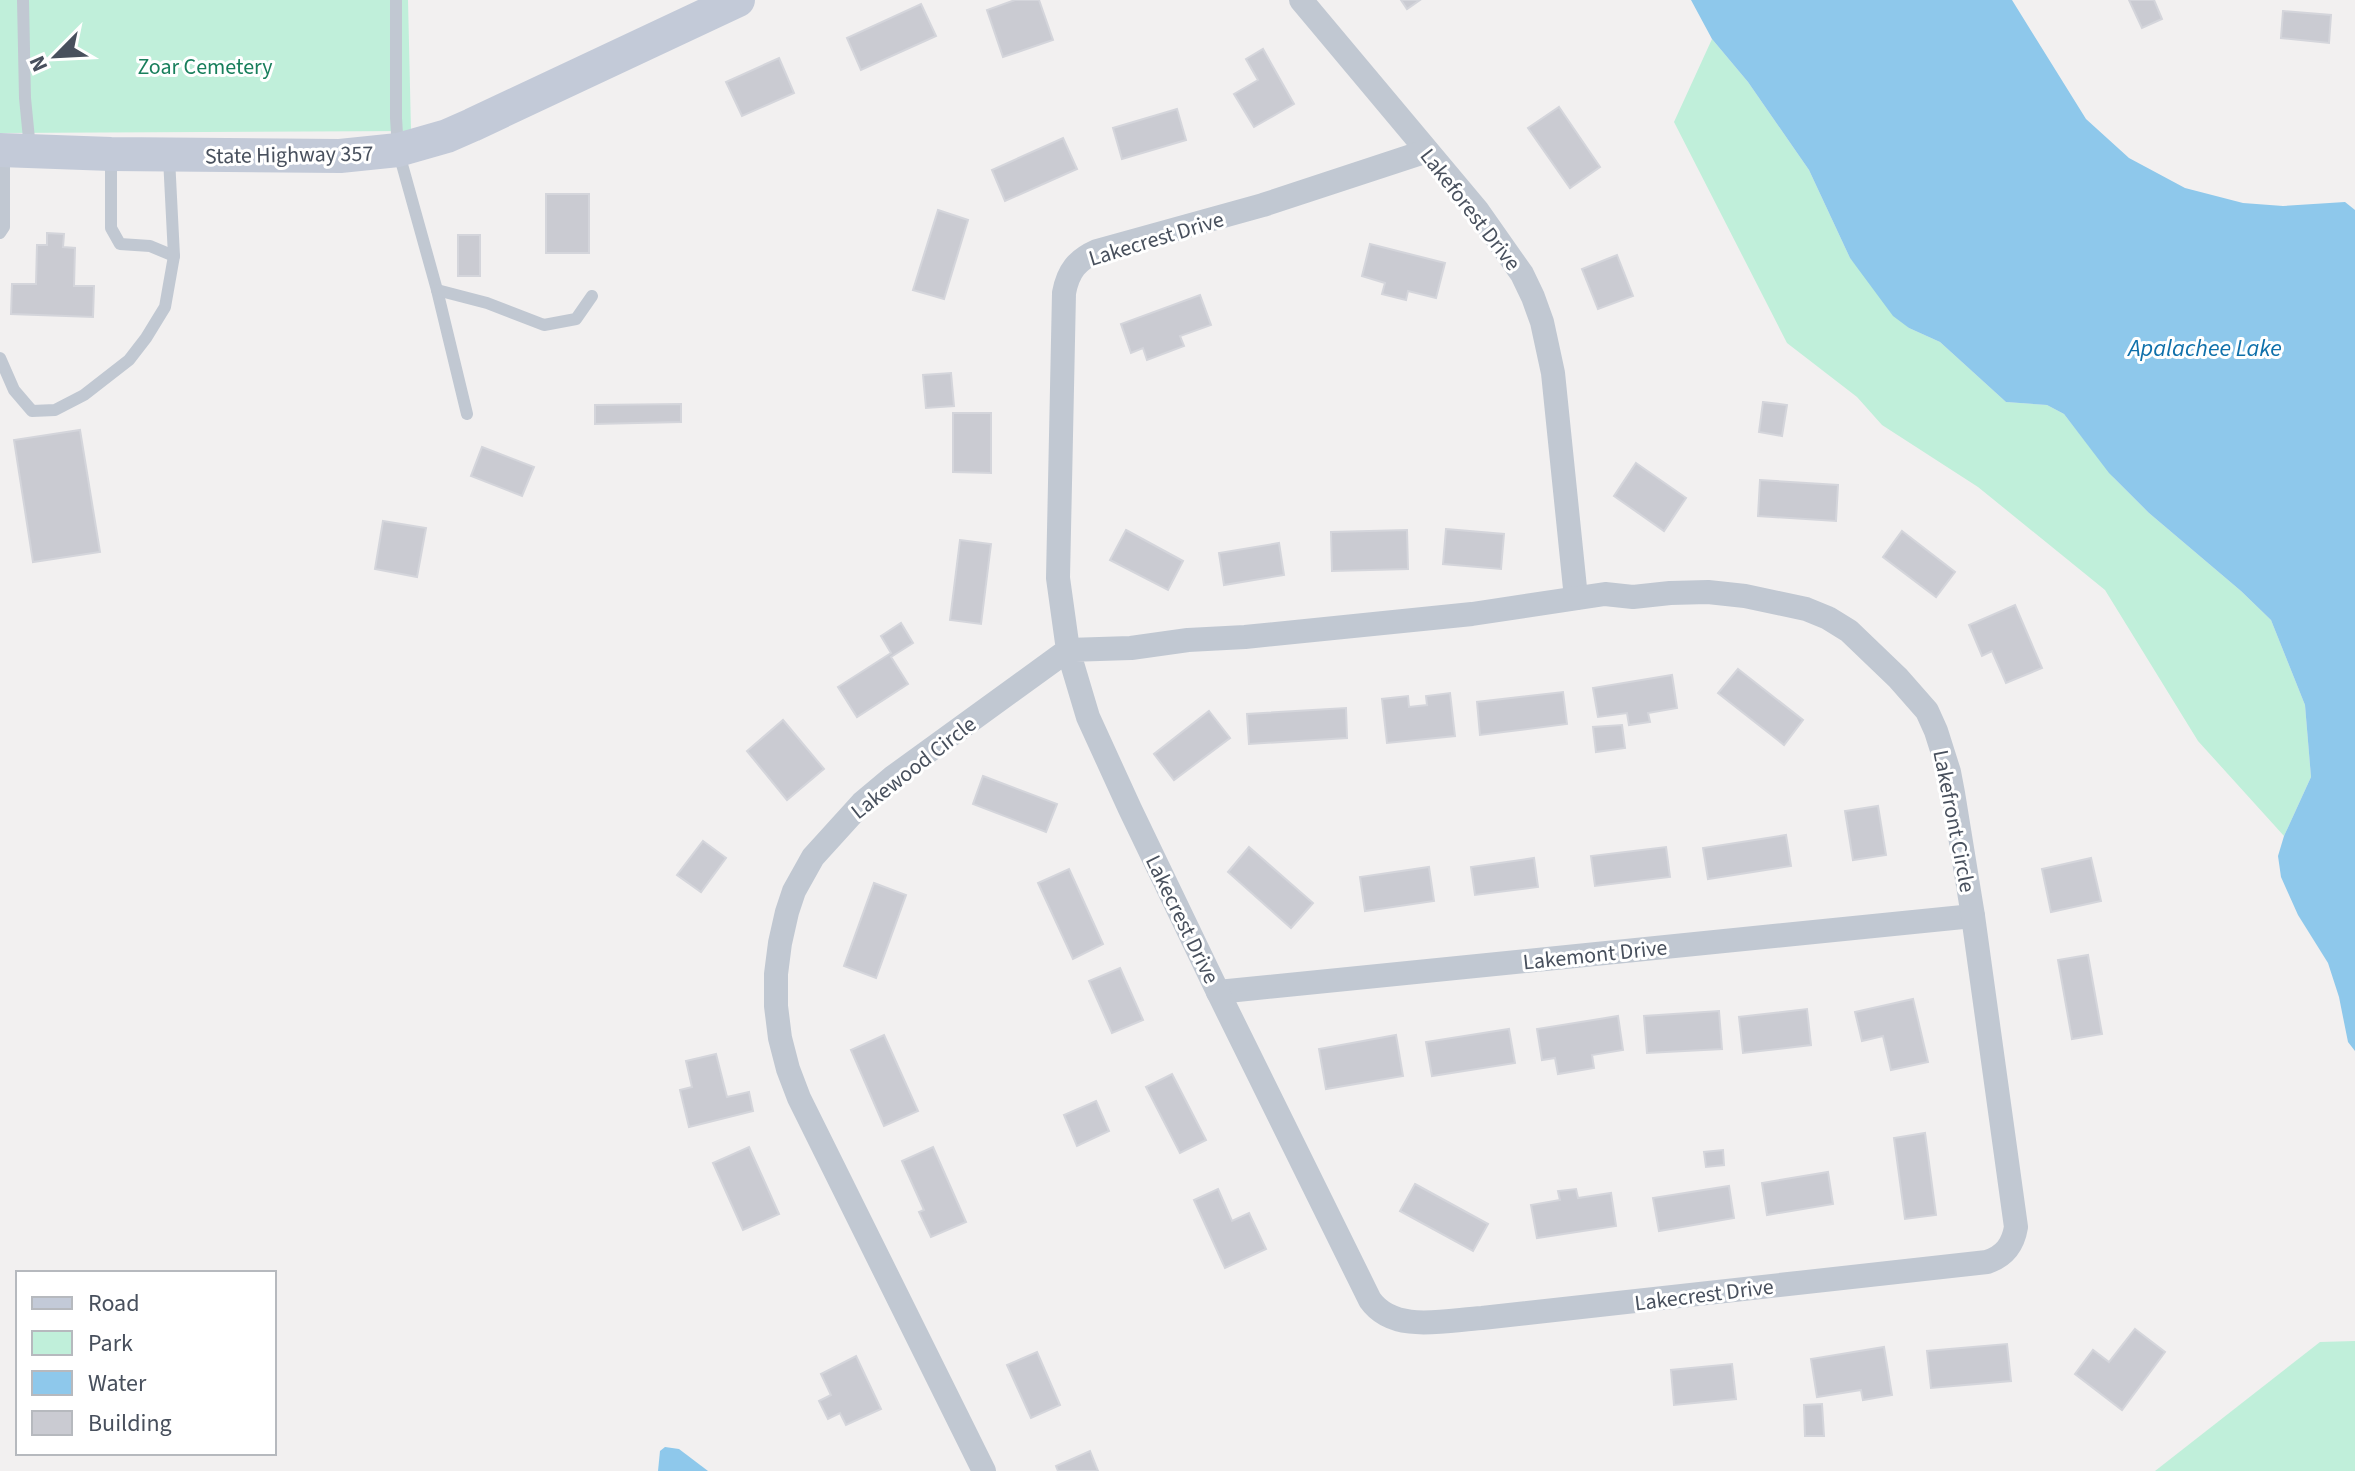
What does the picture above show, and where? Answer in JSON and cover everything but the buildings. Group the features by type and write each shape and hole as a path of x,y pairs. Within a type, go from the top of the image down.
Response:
{"main road":[{"name":"State Highway 357","path":"11,151 340,156 398,150 447,136 472,125 738,0"}],"street":[{"name":"Lakeforest Drive","path":"1301,0 1477,210 1522,274 1542,322 1553,373 1576,598"},
{"name":"Lakecrest Drive","path":"1427,151 1263,205 1097,251 1074,266 1064,293 1058,578 1068,650 1088,717 1218,992 1365,1291 1375,1308 1390,1318 1420,1322 1482,1318 1987,1262"},
{"name":"Lakefront Circle","path":"1576,598 1605,594 1633,597 1708,592 1806,609 1849,631 1927,711 1949,772 1973,916 2016,1227 2010,1245 1996,1259 1987,1262"},
{"path":"1068,650 1131,648 1188,640 1260,636 1472,614 1576,598"},
{"name":"Lakewood Circle","path":"984,1471 799,1098 780,1038 776,974 780,943 794,891 828,838 893,777 1068,650"},
{"name":"Lakemont Drive","path":"1218,992 1973,916"}],"lane":[{"path":"0,233 4,227 11,151 25,98 23,0"},
{"path":"396,0 398,150 467,414"},
{"path":"111,154 111,228 120,244 150,246 174,256"},
{"path":"0,358 14,390 32,411 55,410 84,395 129,360 165,307 174,256 169,155"},
{"path":"437,290 487,303 544,325 576,319 592,296"}],"green space":[{"name":"Zoar Cemetery","path":"0,0 408,0 411,131 0,133"},
{"path":"1712,39 1748,82 1809,170 1850,258 1909,328 1940,342 2006,402 2047,405 2064,414 2114,478 2149,513 2271,620 2305,705 2311,777 2284,836 2198,741 2105,590 1978,487 1882,425 1857,397 1787,343 1674,122"},
{"path":"2355,1341 2355,1471 2155,1471 2320,1342"}],"water":[{"name":"Apalachee Lake","path":"1691,0 2012,0 2086,119 2129,158 2185,188 2243,203 2283,206 2345,202 2355,210 2355,1051 2348,1042 2328,963 2298,915 2281,877 2278,856 2284,836 2311,777 2305,705 2271,620 2149,513 2109,473 2064,414 2047,405 2006,402 1940,342 1909,328 1893,316 1850,258 1809,170 1748,82 1712,39"},
{"path":"665,1447 679,1449 708,1471 658,1471 660,1451"}]}
